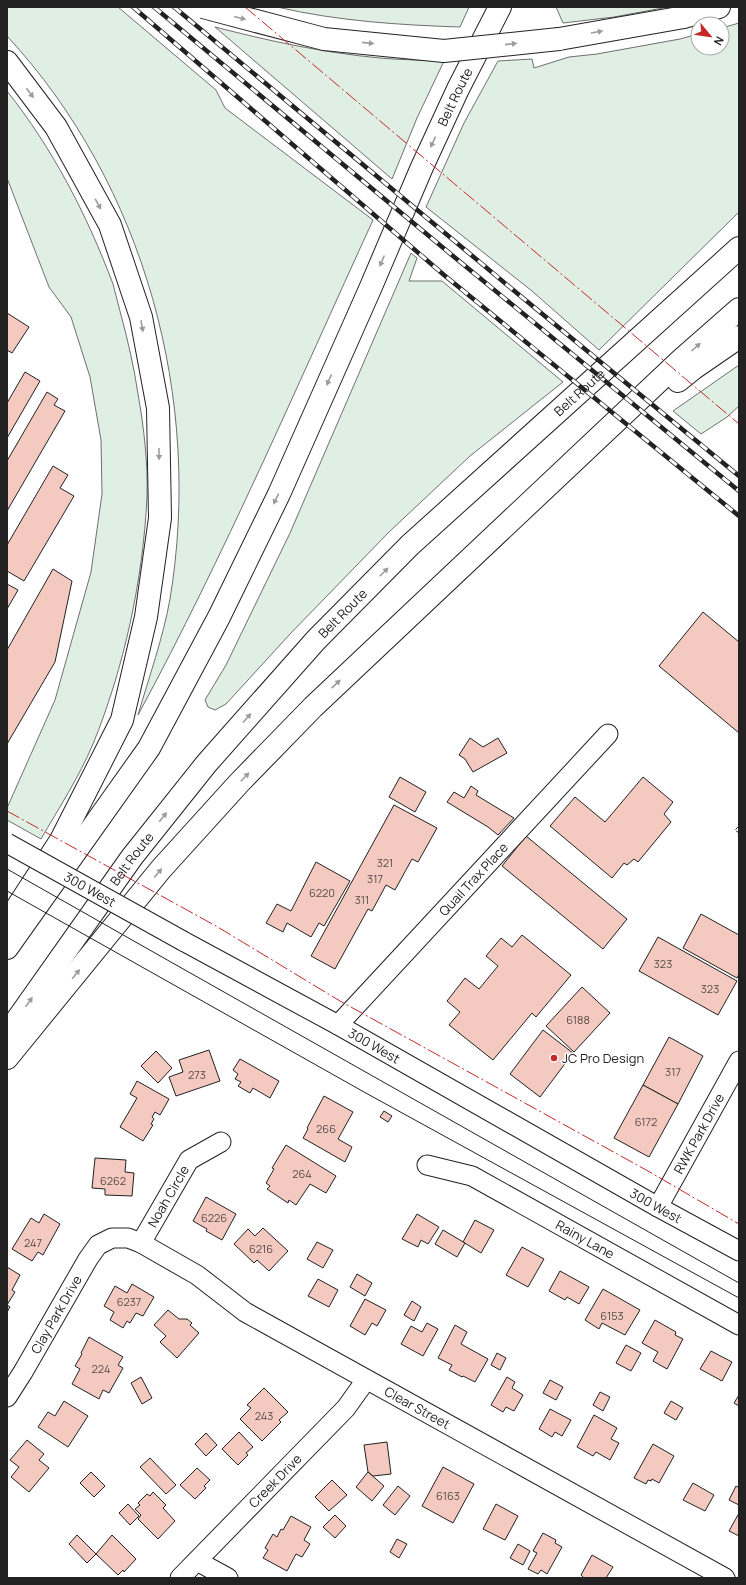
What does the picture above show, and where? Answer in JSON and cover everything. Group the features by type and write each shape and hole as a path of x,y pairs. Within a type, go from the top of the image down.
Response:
{"highway":[{"path":"203,7 324,39 444,51 559,39 684,17 719,7"},
{"name":"Belt Route","path":"7,948 149,748 219,617 279,494 370,289 425,160 458,89 500,7"},
{"path":"7,62 56,127 110,225 141,317 158,408 160,518 146,617 122,720 61,840 7,923"},
{"name":"Belt Route","path":"7,1034 132,857 207,763 316,640 410,546 739,248"},
{"path":"7,1058 161,869 313,706 681,360 739,309"},
{"path":"535,498 694,368 739,337"}],"street":[{"name":"Quail Trax Place","path":"338,1025 608,734"},
{"name":"300 West","path":"7,843 338,1025 658,1207 739,1251"},
{"name":"RWK Park Drive","path":"658,1207 739,1061"},
{"name":"Noah Circle","path":"141,1243 189,1160 221,1142"},
{"name":"Rainy Lane","path":"428,1165 472,1176 739,1326"},
{"name":"Clear Street","path":"112,1238 128,1238 141,1243 197,1275 245,1312 725,1578"},
{"name":"Clay Park Drive","path":"7,1397 88,1260 98,1245 112,1238"},
{"name":"Creek Drive","path":"180,1578 346,1408 366,1380"},
{"path":"198,1561 228,1578"}],"green space":[{"path":"7,7 118,7 216,90 225,108 373,220 231,531 138,715 160,643 167,614 178,524 178,448 169,373 153,299 128,227 95,159 55,95 7,36"},
{"path":"277,7 469,7 460,27 368,22 322,16"},
{"path":"556,7 668,7 614,17 563,23"},
{"path":"739,23 739,212 599,350 532,291 426,207 464,123 498,61 532,59 534,68 569,57 597,54 690,36 690,56 730,56 730,26"},
{"path":"215,27 276,42 318,50 388,59 444,61 417,118 392,179"},
{"path":"7,91 24,113 68,183 92,233 113,284 135,374 144,433 147,471 145,528 141,560 123,654 104,715 93,744 82,768 41,839 7,820 7,808 55,700 91,572 102,494 101,440 90,377 71,317 49,287 7,178"},
{"path":"411,253 417,258 409,281 442,281 563,382 470,456 389,532 290,634 226,704 215,710 208,707 205,700 226,665 290,533"},
{"path":"739,365 739,406 727,417 701,434 673,411"}],"building":[{"path":"7,313 29,327 12,353 7,350"},
{"path":"25,372 40,381 7,438 7,403"},
{"path":"47,392 58,399 54,405 65,411 7,511 7,461"},
{"path":"53,466 68,475 60,488 74,496 24,581 7,571 7,545"},
{"path":"53,569 72,581 55,662 7,744 7,650"},
{"path":"7,584 18,590 7,609"},
{"path":"703,612 739,642 739,733 659,666"},
{"path":"470,738 483,747 498,738 507,753 473,772 465,759 459,755"},
{"path":"400,777 426,792 415,812 389,797"},
{"path":"643,777 673,802 664,814 671,822 638,862 634,859 627,865 624,863 612,878 550,826 575,797 605,822"},
{"path":"471,786 478,791 476,795 514,818 498,835 488,827 447,802 454,792 464,798"},
{"path":"394,805 437,828 418,862 412,859 395,890 386,885 372,911 368,909 335,969 311,956"},
{"path":"526,836 627,919 603,949 502,866"},
{"path":"316,862 350,881 324,926 319,923 311,937 287,923 283,932 266,923 277,904 291,911"},
{"path":"701,914 739,935 739,974 737,978 683,948"},
{"path":"522,935 571,975 536,1017 532,1013 493,1060 449,1025 460,1012 447,1001 465,978 479,989 498,966 486,956 501,938 512,947"},
{"path":"658,937 737,981 718,1015 639,971"},
{"path":"582,987 610,1013 574,1052 546,1026"},
{"path":"543,1030 573,1053 540,1097 510,1074"},
{"path":"669,1037 703,1056 678,1104 643,1085"},
{"path":"209,1050 220,1081 176,1096 169,1077 183,1072 179,1060"},
{"path":"156,1051 172,1068 158,1083 141,1066"},
{"path":"240,1059 279,1081 270,1098 253,1088 250,1093 238,1086 241,1082 235,1079 238,1074 233,1070"},
{"path":"137,1081 169,1099 160,1115 155,1112 152,1117 154,1119 151,1124 153,1125 143,1141 120,1127 137,1098 130,1094"},
{"path":"643,1085 678,1104 649,1157 614,1138"},
{"path":"324,1096 353,1112 338,1139 352,1147 345,1162 303,1138"},
{"path":"384,1111 392,1116 388,1122 380,1117"},
{"path":"286,1145 336,1176 326,1193 310,1184 296,1205 289,1200 288,1203 267,1189 270,1186 266,1183 274,1169 272,1168"},
{"path":"95,1158 126,1160 125,1172 134,1173 132,1196 105,1195 105,1189 92,1188"},
{"path":"206,1197 236,1214 222,1240 206,1231 207,1229 193,1221"},
{"path":"44,1214 60,1224 43,1255 38,1252 32,1261 12,1249 31,1218 39,1223"},
{"path":"417,1214 439,1227 428,1244 421,1240 418,1247 402,1239"},
{"path":"475,1220 494,1230 481,1253 463,1242"},
{"path":"263,1228 288,1251 269,1271 257,1260 254,1263 234,1244 248,1229 255,1236"},
{"path":"443,1230 465,1243 457,1257 435,1244"},
{"path":"317,1242 333,1250 323,1268 307,1259"},
{"path":"522,1247 544,1259 528,1287 506,1275"},
{"path":"7,1267 20,1275 12,1290 15,1292 7,1305"},
{"path":"560,1271 589,1287 579,1304 567,1297 565,1300 549,1291"},
{"path":"357,1274 372,1283 365,1296 350,1287"},
{"path":"318,1279 338,1290 329,1307 308,1296"},
{"path":"132,1284 154,1297 143,1316 136,1313 130,1323 127,1321 123,1328 110,1320 114,1312 104,1306 115,1286 127,1293"},
{"path":"603,1289 640,1310 625,1335 602,1323 599,1329 585,1320"},
{"path":"365,1299 386,1310 377,1326 372,1323 365,1335 350,1326"},
{"path":"412,1301 421,1307 414,1321 404,1315"},
{"path":"7,1305 10,1307 7,1312"},
{"path":"168,1310 179,1319 187,1319 192,1323 190,1325 199,1333 177,1358 160,1342 166,1336 154,1325"},
{"path":"655,1320 676,1332 675,1335 683,1339 667,1369 653,1361 658,1352 642,1343"},
{"path":"427,1323 438,1329 423,1356 401,1344 411,1326 422,1332"},
{"path":"455,1325 467,1332 461,1344 488,1359 475,1382 449,1370 452,1365 438,1358"},
{"path":"89,1337 123,1357 118,1365 123,1368 109,1393 103,1390 99,1399 72,1384 80,1369 75,1366"},
{"path":"626,1345 641,1353 631,1371 616,1363"},
{"path":"711,1351 732,1362 722,1381 700,1369"},
{"path":"497,1353 506,1358 500,1370 491,1365"},
{"path":"141,1377 152,1398 142,1404 131,1383"},
{"path":"507,1377 515,1382 512,1388 523,1395 514,1411 506,1407 503,1412 491,1405"},
{"path":"550,1380 563,1387 556,1400 543,1393"},
{"path":"264,1388 288,1412 279,1420 281,1422 262,1441 240,1419 251,1408 247,1405"},
{"path":"600,1392 610,1397 603,1411 593,1405"},
{"path":"739,1395 739,1406 734,1403"},
{"path":"64,1401 88,1416 68,1447 38,1427 48,1412 55,1416"},
{"path":"671,1401 683,1408 676,1420 664,1413"},
{"path":"550,1409 571,1420 562,1436 555,1432 552,1437 539,1429"},
{"path":"594,1415 617,1428 611,1439 619,1443 610,1460 596,1452 593,1456 577,1447"},
{"path":"239,1432 253,1447 246,1453 248,1455 238,1465 222,1449"},
{"path":"206,1433 217,1445 206,1456 195,1444"},
{"path":"27,1440 44,1454 39,1460 49,1468 29,1492 11,1477 19,1467 10,1460"},
{"path":"387,1442 391,1474 373,1476 368,1472 364,1445"},
{"path":"653,1444 674,1456 659,1483 652,1479 651,1481 648,1480 646,1484 634,1478"},
{"path":"150,1458 176,1485 166,1494 140,1467"},
{"path":"443,1467 474,1484 453,1523 422,1506"},
{"path":"197,1468 210,1480 204,1486 206,1488 195,1499 180,1485"},
{"path":"91,1472 105,1486 94,1497 80,1483"},
{"path":"368,1472 384,1486 372,1501 356,1487"},
{"path":"332,1480 347,1495 329,1511 315,1497"},
{"path":"693,1483 714,1495 705,1511 683,1500"},
{"path":"398,1486 410,1496 395,1515 383,1505"},
{"path":"736,1486 739,1488 739,1505 729,1500"},
{"path":"153,1492 166,1505 163,1508 175,1521 158,1539 138,1519 141,1515 135,1509 140,1505 138,1503 147,1494 150,1496"},
{"path":"128,1504 139,1516 130,1525 119,1513"},
{"path":"496,1504 518,1516 505,1540 483,1529"},
{"path":"739,1513 739,1536 729,1531"},
{"path":"335,1515 346,1526 335,1538 323,1527"},
{"path":"291,1516 311,1527 304,1540 310,1544 302,1557 296,1554 287,1571 263,1558 268,1550 265,1548 273,1534 277,1537"},
{"path":"543,1533 556,1540 555,1543 562,1547 547,1574 541,1570 538,1574 528,1569 537,1553 533,1551"},
{"path":"77,1535 96,1554 87,1563 69,1544"},
{"path":"112,1535 136,1559 124,1572 123,1570 118,1575 96,1554"},
{"path":"397,1539 407,1544 399,1558 390,1552"},
{"path":"518,1544 530,1551 523,1565 510,1558"},
{"path":"592,1555 613,1567 606,1578 583,1578 581,1575"}],"tram line":[{"path":"7,869 739,1283"},
{"path":"7,891 364,1092 739,1298"}],"railway":[{"path":"133,7 444,275 739,516"},
{"path":"154,7 453,256 739,491"},
{"path":"174,7 739,476"}],"fence":[{"path":"739,826 735,830 739,833"}],"power":[{"path":"245,7 739,424"},
{"path":"7,811 216,926 340,1001 648,1171 739,1224"}],"place":[{"name":"JC Pro Design","path":"554,1058"}]}
